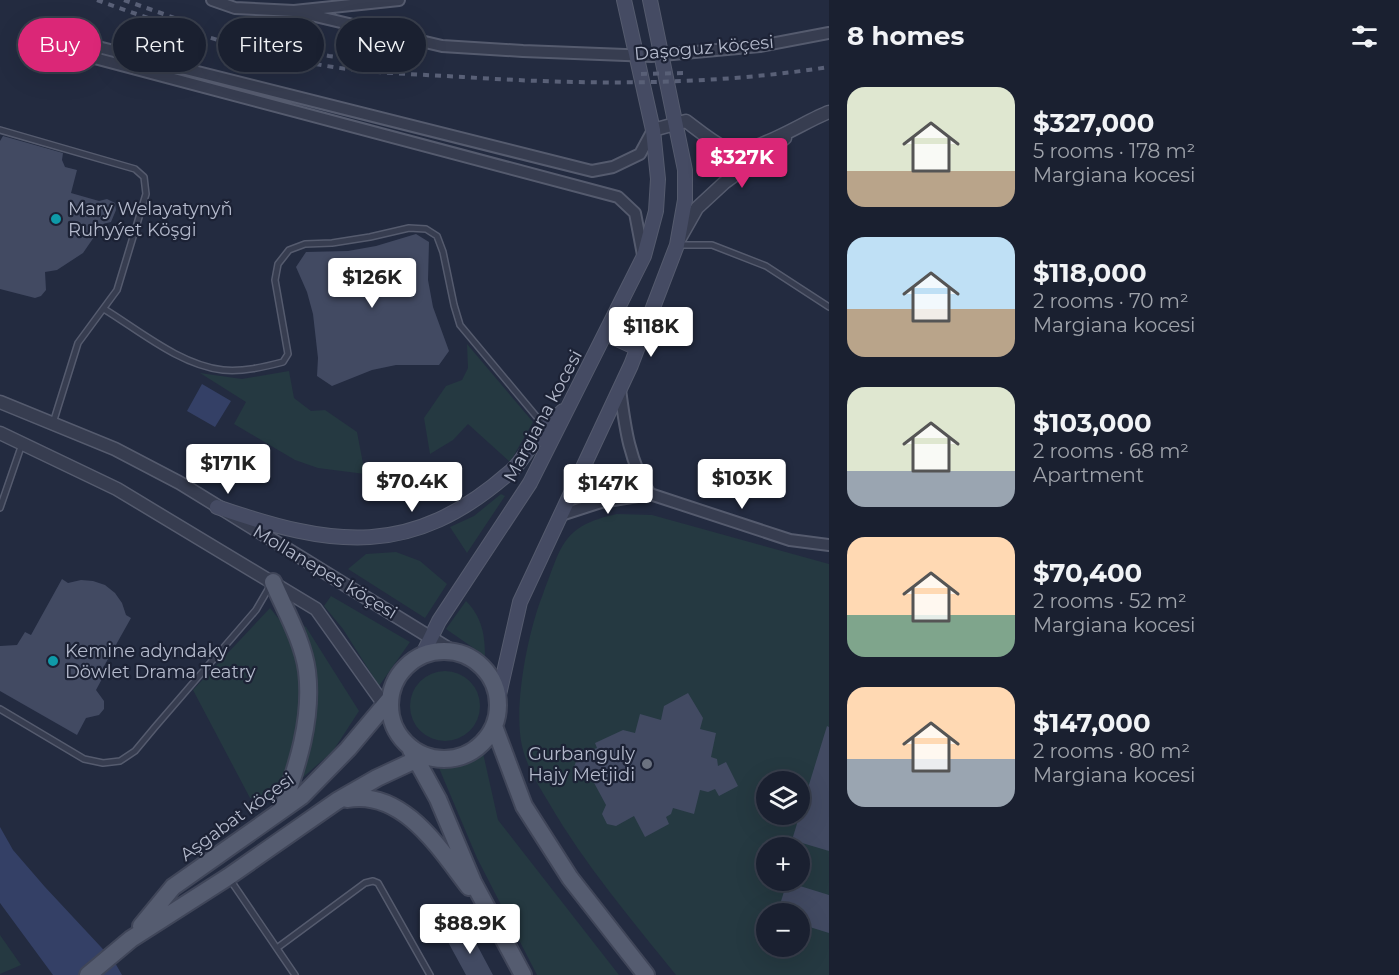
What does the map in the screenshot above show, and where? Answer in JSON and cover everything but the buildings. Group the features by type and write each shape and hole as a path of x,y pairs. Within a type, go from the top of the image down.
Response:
{"main road":[{"name":"Margiana kocesi","path":"422,656 439,621 530,483 550,431 571,403 644,256 656,211 658,179 653,130 624,0"},
{"path":"417,754 441,759 458,758 473,751 485,740 494,726 520,602 638,348 677,244 685,200 685,171 650,0"},
{"path":"606,334 638,348"},
{"path":"217,507 274,526 297,531 330,537 380,538 435,523 475,501 512,471 550,431"},
{"path":"273,582 302,650 307,670 308,698 303,739 282,810"},
{"path":"498,699 493,682 483,668 470,657 453,652 437,651 410,663 400,673 388,706 394,727 417,754 473,882 523,975"},
{"name":"Aşgabat köçesi","path":"131,939 172,887 302,795 388,706"},
{"path":"494,726 524,806 570,878 646,975"},
{"name":"Aşgabat köçesi","path":"88,975 131,939 228,877 337,801 417,754"},
{"path":"337,801 363,796 397,808 413,820 448,860 490,915"}],"street":[{"path":"212,0 235,9 294,11 399,0"},
{"name":"Daşoguz köçesi","path":"294,11 442,46 636,55 662,55 760,46 829,33"},
{"path":"644,256 635,213 618,197 87,56 89,48 98,46 592,171 613,167 640,154 653,130 686,121 727,149 741,150 756,146 829,112"},
{"path":"380,133 383,118"},
{"path":"677,244 697,207 724,183 798,127"},
{"path":"620,387 630,452 640,478 650,494"},
{"name":"Mollanepes köçesi","path":"0,402 115,449 180,483 453,652"},
{"name":"Mollanepes köçesi","path":"0,433 23,442 117,489 316,609 388,706"},
{"path":"561,515 601,502 650,494 782,538 829,545"}],"lane":[{"path":"0,129 135,170 144,177 146,194 117,291 78,343 53,423"},
{"path":"104,309 194,363 224,370 263,368 283,362 288,354 275,280 278,264 289,250 305,244 333,243 409,228 426,229 437,236 443,252 453,305 460,325 550,431"},
{"path":"677,244 712,245 766,266 829,307"},
{"path":"0,508 23,442"},
{"path":"0,709 84,759 103,763 120,761 135,751 256,610 273,582"},
{"path":"228,877 295,975"},
{"path":"277,948 365,883 373,881 378,884 430,975"}],"shaded area":[{"path":"467,344 533,422 510,462 468,424 453,440 430,454 424,418 446,386 462,380 468,368"},
{"path":"289,371 294,398 311,411 325,410 357,432 365,474 318,468 295,460 234,424 246,402 200,373 242,379"},
{"path":"501,494 505,496 467,553 450,527 474,516"},
{"path":"617,514 652,515 829,564 829,975 676,975 593,870 533,776 522,746 519,711 527,648 537,610 560,551 566,540 584,525"},
{"path":"396,552 420,561 447,584 425,618 348,569 366,554"},
{"path":"331,596 410,642 379,686 343,629 324,606"},
{"path":"466,601 476,613 482,627 485,656 446,629"},
{"path":"270,608 287,629 304,703 295,752 274,801 250,798 193,690"},
{"path":"294,621 306,627 359,711 333,751 300,780 313,738 315,713"},
{"path":"445,671 458,674 470,681 477,693 480,706 477,719 470,731 458,738 445,741 432,738 420,731 413,719 410,706 413,693 420,681 432,674"},
{"path":"483,753 498,820 619,975 537,975 477,858 439,768 468,764"},
{"path":"0,935 21,965 0,974"}],"water":[{"path":"202,384 231,401 215,427 187,411"},
{"path":"0,827 13,850 114,961 122,975 53,975 0,903"}],"railway":[{"path":"97,0 229,43 310,63 367,71 509,80 646,82 738,78 829,67"},
{"path":"124,0 175,18"},
{"path":"324,55 336,57"},
{"path":"641,74 683,73"}],"place":[{"name":"Mary Welayatynyň Ruhyýet Köşgi","path":"56,219"},
{"name":"Kemine adyndaky Döwlet Drama Teatry","path":"53,661"},
{"name":"Gurbanguly Hajy Metjidi","path":"647,764"}]}
